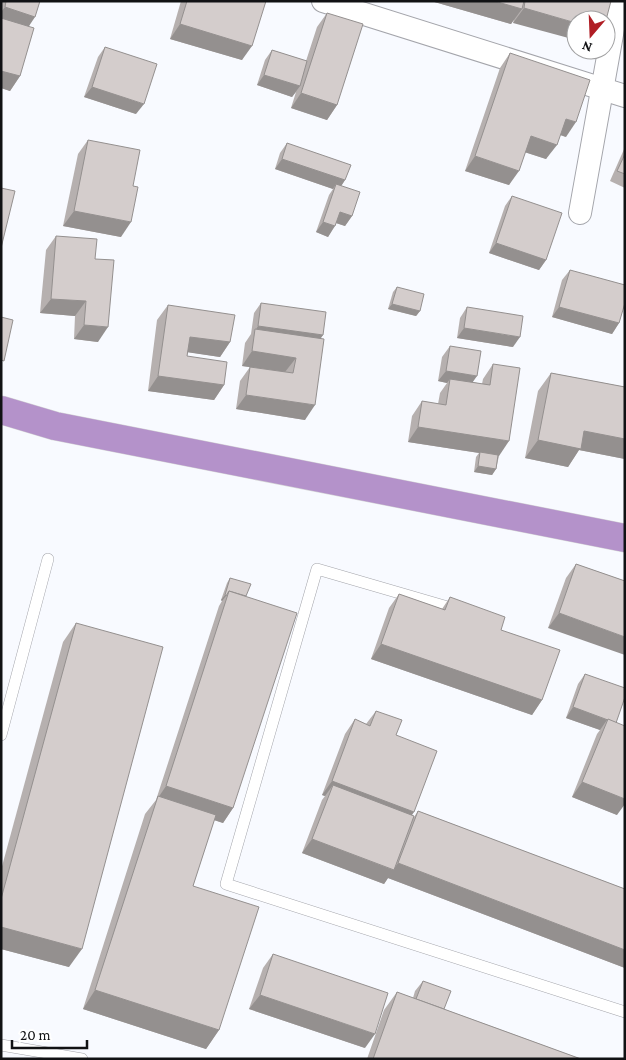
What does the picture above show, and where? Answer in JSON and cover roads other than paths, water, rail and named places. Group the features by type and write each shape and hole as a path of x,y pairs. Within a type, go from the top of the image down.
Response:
{"highway":[{"path":"1,410 54,426 625,538"}],"street":[{"path":"323,1 625,96"},
{"path":"580,213 618,1"}],"lane":[{"path":"1,735 48,560"},
{"path":"465,612 317,569 226,884 625,1012"},
{"path":"1,1045 82,1059"}]}
